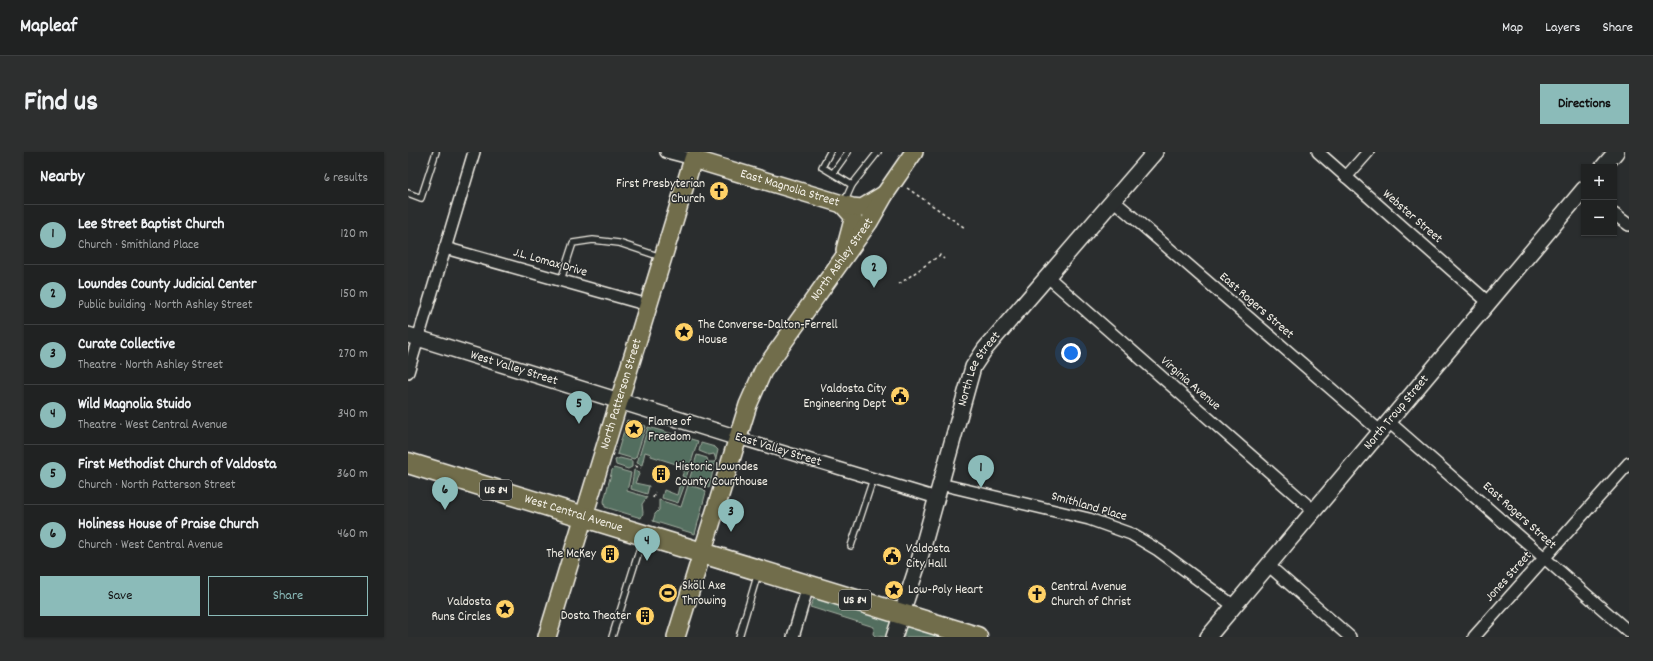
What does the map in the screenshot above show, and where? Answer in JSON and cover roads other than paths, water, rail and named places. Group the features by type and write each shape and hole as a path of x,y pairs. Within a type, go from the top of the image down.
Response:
{"highway":[{"name":"West Central Avenue","path":"408,463 808,586"},
{"name":"US 84","path":"808,586 977,637"}],"main road":[{"name":"North Ashley Street","path":"676,637 754,389 764,371 869,222 885,194 913,152"},
{"name":"East Magnolia Street","path":"694,155 843,205 862,208 885,194"},
{"name":"North Patterson Street","path":"547,637 694,155"},
{"path":"842,260 852,220 852,215 843,205"}],"street":[{"path":"408,372 413,337 445,248 474,152"},
{"path":"666,152 694,155"},
{"name":"North Lee Street","path":"894,637 939,491 974,367 985,349 1155,152"},
{"name":"Webster Street","path":"1318,152 1489,303"},
{"path":"1346,177 1368,152"},
{"path":"1606,164 1616,152"},
{"name":"North Troup Street","path":"1208,637 1581,194"},
{"name":"East Rogers Street","path":"1114,200 1343,401 1385,427 1545,558 1629,632"},
{"path":"1617,216 1629,225"},
{"name":"J.L. Lomax Drive","path":"445,248 648,305"},
{"name":"Virginia Avenue","path":"1048,277 1314,510"},
{"name":"West Valley Street","path":"413,337 619,400"},
{"name":"East Valley Street","path":"619,400 873,479 939,491"},
{"name":"Jones Street","path":"1474,637 1629,464"},
{"name":"Smithland Place","path":"939,491 1095,520 1131,534 1158,550 1234,606"},
{"path":"1268,565 1350,637"},
{"path":"793,637 808,586"}],"lane":[{"path":"408,193 421,198 436,152"},
{"path":"830,152 822,167 852,185"},
{"path":"833,173 848,152"},
{"path":"843,205 852,185 878,152"},
{"path":"561,280 573,243 593,240 619,243 663,258"},
{"path":"851,546 873,479"},
{"path":"612,637 643,535"},
{"path":"739,637 759,571"}],"place":[{"name":"First Presbyterian Church","path":"719,191"},
{"name":"Lowndes County Judicial Center","path":"874,288"},
{"name":"The Converse-Dalton-Ferrell House","path":"684,332"},
{"name":"Valdosta City Engineering Dept","path":"900,396"},
{"name":"First Methodist Church of Valdosta","path":"579,424"},
{"name":"Flame of Freedom","path":"634,429"},
{"name":"Historic Lowndes County Courthouse","path":"661,474"},
{"name":"Lee Street Baptist Church","path":"981,488"},
{"name":"Holiness House of Praise Church","path":"445,510"},
{"name":"Curate Collective","path":"731,532"},
{"name":"The McKey","path":"610,554"},
{"name":"Valdosta City Hall","path":"892,556"},
{"name":"Wild Magnolia Stuido","path":"647,561"},
{"name":"Low-Poly Heart","path":"894,590"},
{"name":"Sköll Axe Throwing","path":"668,593"},
{"name":"Central Avenue Church of Christ","path":"1037,594"},
{"name":"Valdosta Runs Circles","path":"505,609"},
{"name":"Dosta Theater","path":"645,616"}]}
